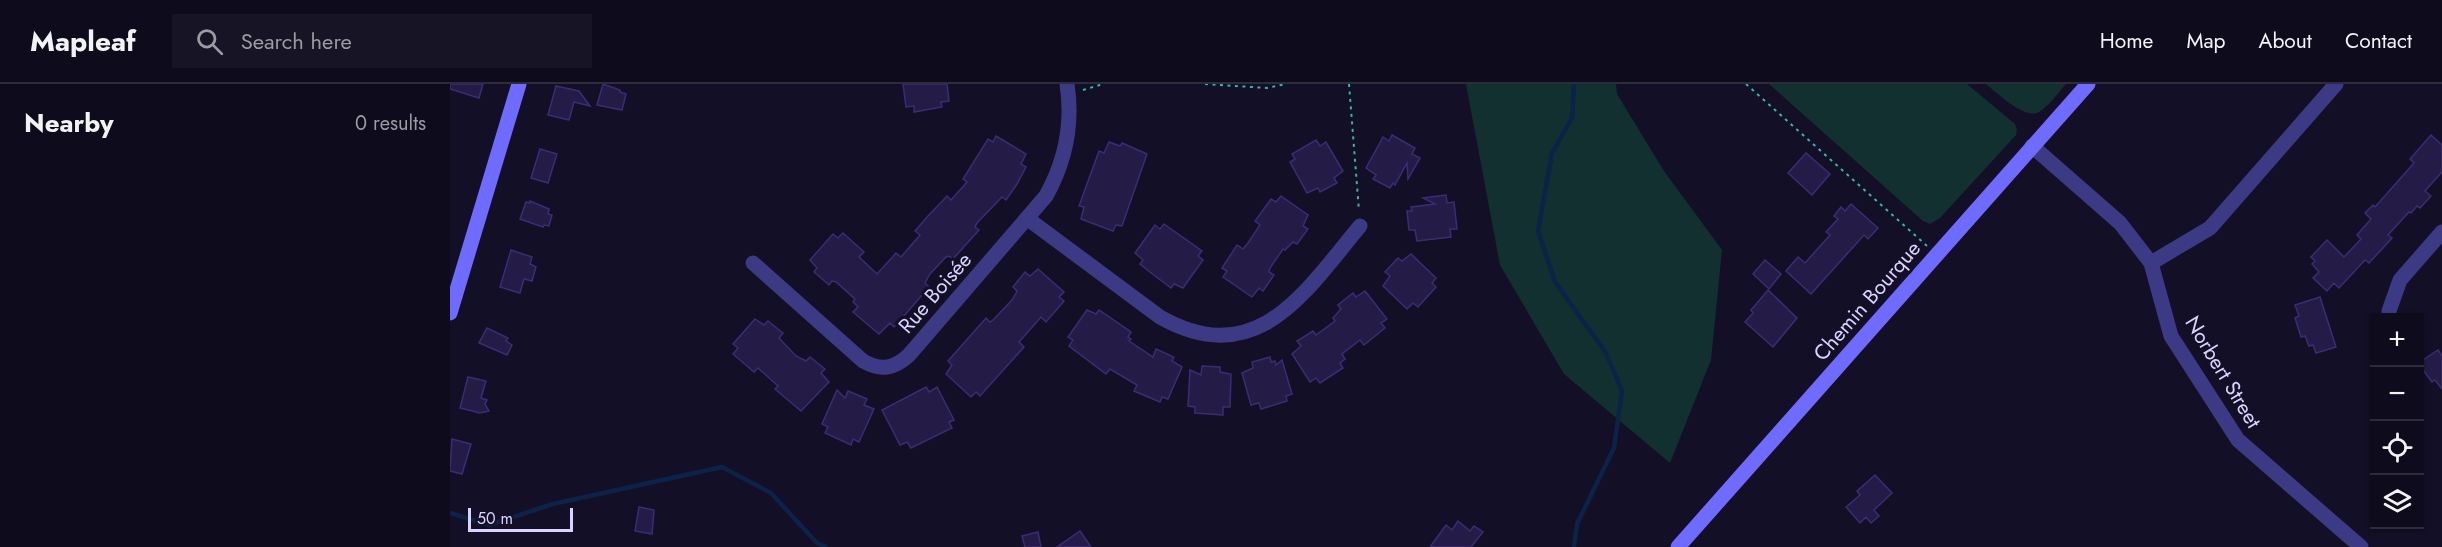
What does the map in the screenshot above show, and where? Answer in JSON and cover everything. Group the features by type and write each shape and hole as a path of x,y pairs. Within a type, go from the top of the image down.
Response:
{"street":[{"path":"450,313 519,84"},
{"name":"Chemin Bourque","path":"1678,547 2088,84"},
{"path":"2151,263 2210,228 2336,84"},
{"name":"Rue Boisée","path":"753,263 863,361 887,369 902,361 1046,196 1058,172 1069,125 1068,89"},
{"name":"Norbert Street","path":"2032,146 2120,222 2151,263 2171,336 2238,440 2361,547"},
{"path":"1028,219 1160,317 1178,327 1214,335 1251,329 1275,318 1302,295 1360,226"},
{"path":"2389,311 2400,280 2442,232"}],"path":[{"path":"1068,89 1103,84"},
{"path":"1205,84 1267,88 1286,84"},
{"path":"1349,84 1360,226"},
{"path":"1746,84 1936,254"}],"green space":[{"path":"1466,84 1616,84 1617,94 1664,171 1722,250 1711,360 1670,463 1564,374 1500,265"},
{"path":"1769,84 1967,84 2015,124 2017,130 2016,135 1940,218 1930,224 1923,221"},
{"path":"1986,84 2066,84 2046,106 2039,112 2033,113 2019,109"}],"building":[{"path":"450,84 483,84 479,98 450,89"},
{"path":"603,84 626,94 622,110 597,105"},
{"path":"903,84 947,84 949,101 941,102 942,107 914,112 914,106 906,107"},
{"path":"556,86 579,91 590,106 574,102 569,120 548,115"},
{"path":"1392,135 1415,148 1412,154 1420,158 1408,179 1407,163 1395,185 1393,183 1390,188 1373,179 1376,175 1366,168 1383,137 1389,141"},
{"path":"2431,135 2442,145 2442,172 2425,191 2431,196 2420,208 2417,206 2411,213 2409,212 2388,235 2392,238 2369,263 2365,260 2339,288 2334,283 2327,291 2313,278 2319,272 2312,264 2315,261 2311,257 2327,240 2344,257 2361,239 2357,235 2371,219 2365,213 2373,205 2375,207 2414,163 2410,159"},
{"path":"996,136 1026,154 1021,164 1026,167 1017,184 1006,200 1002,197 977,223 975,227 979,230 953,259 946,257 930,274 925,283 929,287 894,327 890,323 879,334 853,312 858,307 853,302 855,299 836,282 832,281 829,285 814,272 817,268 810,260 833,234 838,238 843,233 864,252 859,257 877,274 896,253 901,257 920,235 915,231 928,216 947,196 951,200 967,182 963,179 988,139 993,142"},
{"path":"1316,140 1320,146 1326,142 1343,171 1334,178 1337,183 1320,192 1318,188 1307,193 1290,162 1295,159 1292,154"},
{"path":"1109,142 1120,146 1122,143 1147,154 1122,226 1116,225 1113,231 1081,219 1084,207 1079,206 1099,151 1104,153"},
{"path":"540,149 557,154 548,183 531,178"},
{"path":"1806,153 1830,174 1812,195 1788,173"},
{"path":"1446,195 1447,203 1454,202 1457,229 1450,229 1451,237 1417,241 1415,230 1409,230 1407,211 1412,211 1411,207 1435,204 1423,198"},
{"path":"1281,196 1308,215 1303,226 1308,229 1297,244 1293,242 1285,250 1283,249 1270,268 1269,272 1274,275 1263,291 1259,288 1252,297 1223,277 1227,271 1222,268 1237,245 1243,249 1248,243 1260,225 1255,221 1271,199 1276,202"},
{"path":"530,201 549,209 548,214 552,215 549,226 544,225 543,227 520,219 526,202 530,203"},
{"path":"1851,204 1878,228 1868,239 1864,235 1811,294 1786,271 1798,257 1805,263 1830,235 1826,232 1838,219 1834,216 1841,207 1845,211"},
{"path":"1164,224 1202,251 1198,256 1203,260 1183,288 1174,284 1171,288 1140,264 1143,260 1135,253 1155,225 1160,229"},
{"path":"511,250 532,257 530,264 536,267 532,281 524,279 520,293 500,287"},
{"path":"1411,254 1436,278 1432,283 1436,287 1418,307 1413,303 1407,309 1383,286 1390,276 1385,272 1398,258 1402,261"},
{"path":"1765,260 1781,274 1769,289 1753,274"},
{"path":"1038,269 1064,292 1059,297 1064,301 1046,322 1041,317 1019,342 1024,347 980,396 976,392 971,397 946,374 952,365 948,361 986,318 990,322 993,320 1012,300 1017,291 1013,287 1025,272 1030,276"},
{"path":"1768,290 1797,318 1773,347 1745,322 1753,313 1751,310"},
{"path":"1365,291 1387,319 1381,323 1385,328 1364,345 1360,340 1342,354 1345,359 1340,363 1343,368 1320,383 1316,378 1310,382 1292,354 1301,346 1297,341 1313,331 1316,335 1335,321 1333,318 1341,309 1338,305 1353,293 1356,297"},
{"path":"2320,297 2336,347 2316,353 2313,345 2309,346 2305,336 2301,337 2295,318 2299,316 2295,305"},
{"path":"1087,310 1096,314 1099,310 1131,332 1128,337 1131,339 1129,341 1153,357 1156,349 1174,357 1172,361 1182,367 1168,399 1162,397 1160,402 1134,391 1137,385 1110,369 1106,374 1069,346 1073,340 1068,337"},
{"path":"755,319 764,325 768,321 783,333 779,338 796,356 806,361 810,357 825,369 821,373 829,382 801,411 775,389 778,386 758,368 754,372 733,354 738,348 733,344"},
{"path":"487,328 508,338 506,341 512,345 507,355 479,343"},
{"path":"2438,350 2442,356 2442,389 2435,380 2432,382 2424,371 2424,359"},
{"path":"1270,357 1271,362 1275,361 1276,365 1282,360 1292,394 1286,396 1287,401 1261,409 1259,403 1251,405 1242,373 1253,368 1252,362"},
{"path":"1202,366 1220,367 1220,372 1231,374 1230,407 1223,407 1223,415 1195,413 1195,407 1188,406 1190,370 1201,375"},
{"path":"468,377 486,381 481,398 487,400 485,404 489,411 480,413 460,408"},
{"path":"926,387 929,392 937,387 954,420 949,422 952,428 911,448 907,442 900,445 882,410"},
{"path":"837,390 845,398 848,391 867,399 864,405 874,409 859,442 853,439 851,445 825,433 828,427 822,424"},
{"path":"452,439 471,444 462,474 450,471"},
{"path":"1875,475 1892,493 1874,510 1879,516 1871,523 1866,517 1860,523 1846,507 1860,495 1857,491"},
{"path":"639,507 654,510 652,534 635,531"},
{"path":"1458,521 1470,531 1474,526 1483,532 1471,547 1430,547 1446,525 1452,530"},
{"path":"1080,531 1091,547 1057,547"},
{"path":"1038,532 1041,547 1025,547 1022,536"}],"waterway":[{"path":"1574,84 1572,118 1552,153 1538,231 1555,282 1606,353 1622,391 1614,448 1577,524 1574,547"},
{"path":"450,513 489,525 553,504 722,467 771,493 817,543 826,547"}]}
